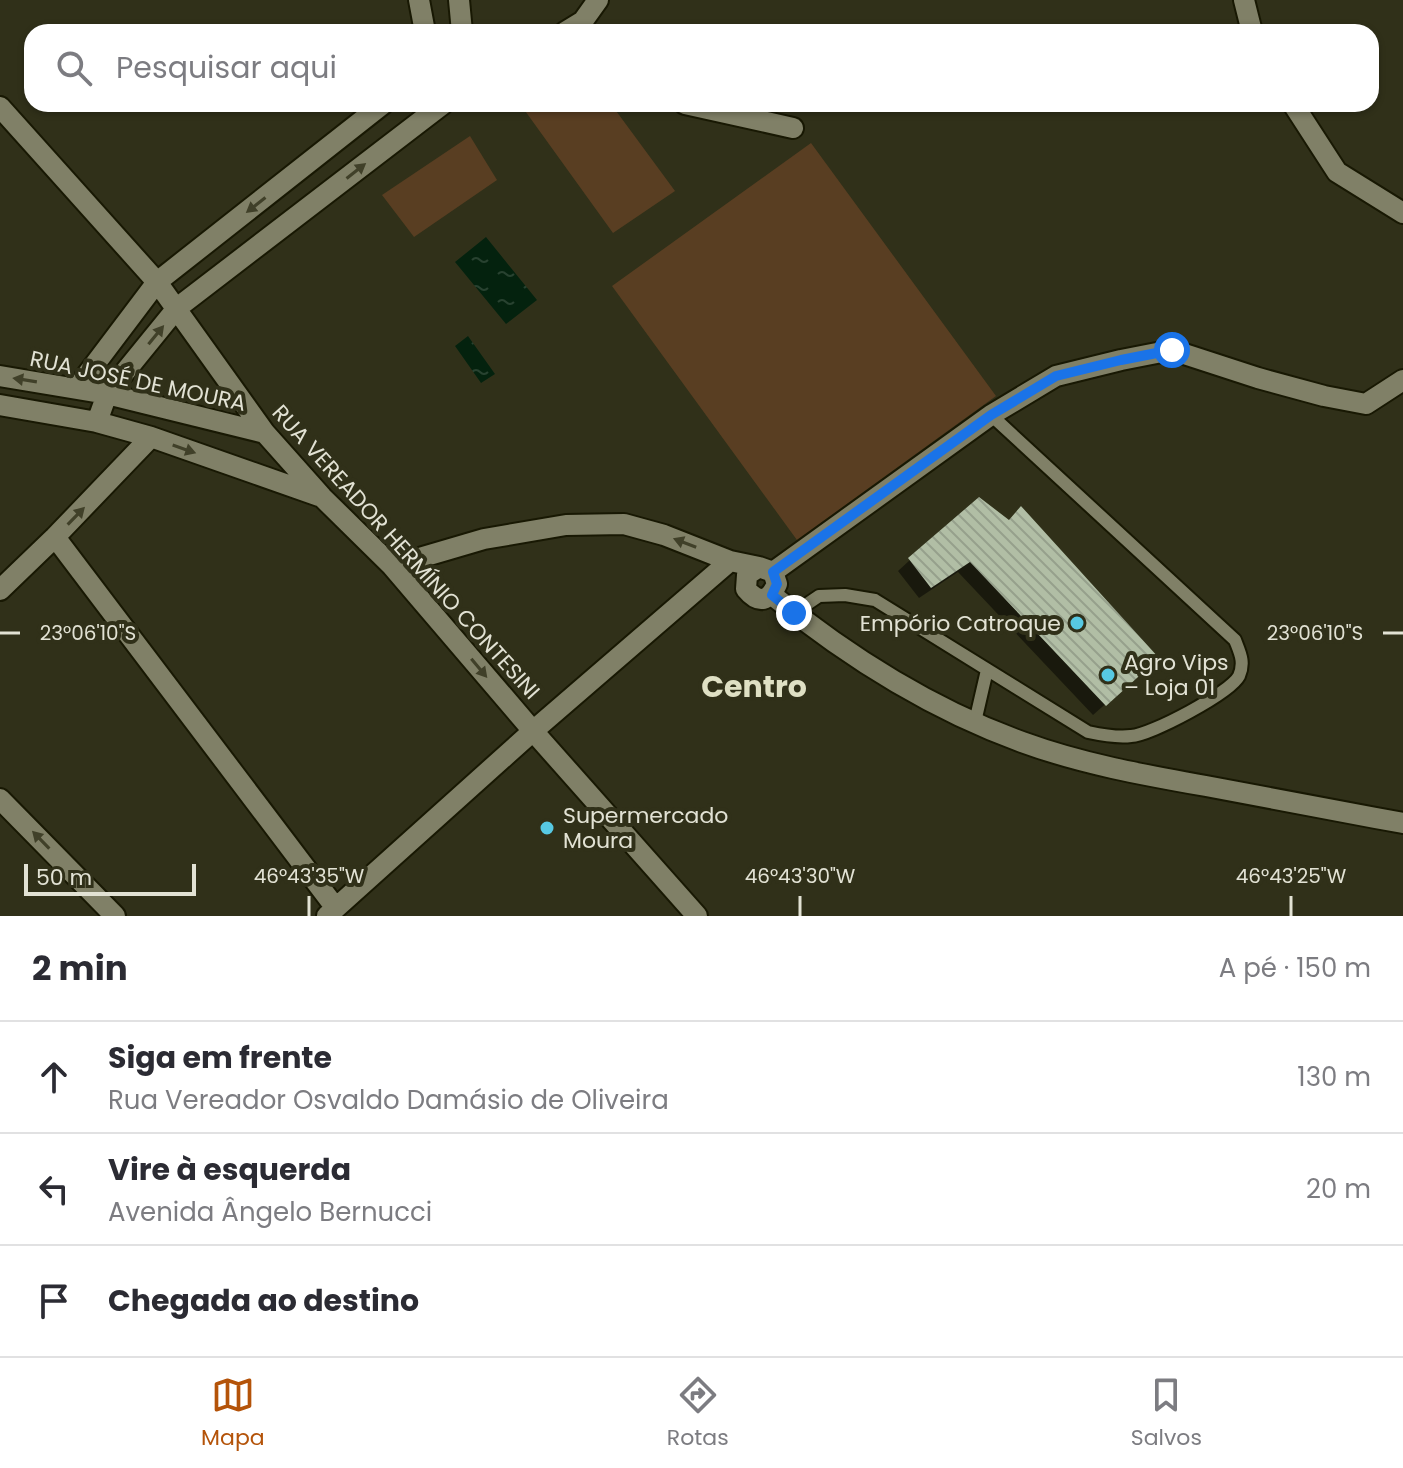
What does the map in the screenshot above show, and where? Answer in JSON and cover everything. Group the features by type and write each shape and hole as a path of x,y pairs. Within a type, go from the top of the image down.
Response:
{"street":[{"path":"419,0 424,24"},
{"path":"459,0 461,24"},
{"path":"590,24 598,0"},
{"path":"1244,0 1250,24"},
{"name":"RUA VEREADOR HERMÍNIO CONTESINI","path":"0,107 157,282 265,433 322,497 392,566 697,916"},
{"path":"77,388 157,282 373,112"},
{"path":"97,422 107,394 177,308 433,112"},
{"path":"721,112 793,128"},
{"path":"1298,112 1337,172 1403,213"},
{"path":"746,589 747,575 766,569 991,415 1056,376 1172,350 1258,378 1366,404 1403,380"},
{"name":"RUA JOSÉ DE MOURA","path":"0,376 107,394 265,433"},
{"path":"0,405 97,422 151,437 322,497"},
{"path":"0,590 151,437"},
{"path":"392,566 484,539 566,525 624,524 664,535 730,561 766,569 777,584 772,595 763,599 753,597 746,589 731,582 707,581"},
{"path":"55,537 331,912 533,731 730,561"},
{"path":"772,595 878,671 950,712 1023,743 1110,769 1403,823"},
{"path":"0,799 115,916"}],"lane":[{"path":"794,613 819,596 845,595 875,600 1088,732 1134,736 1155,730 1226,690 1238,677 1243,659 1235,640 991,415"},
{"path":"975,722 987,670"}],"shaded area":[{"path":"526,112 617,112 675,191 613,233"},
{"path":"470,136 497,180 414,237 382,195"},
{"path":"811,143 996,396 797,540 612,286"}],"water":[{"path":"486,237 537,300 506,324 455,262"},
{"path":"468,336 495,374 481,383 455,346"}],"building":[{"name":"Empório Catroque","path":"979,497 1009,520 1021,506 1159,658 1106,706 970,562 931,588 908,558"}],"place":[{"name":"Empório Catroque","path":"1077,623"},
{"name":"Agro Vips – Loja 01","path":"1108,675"},
{"name":"Supermercado Moura","path":"547,828"}],"district":[{"name":"Centro","path":"754,686"}],"route":[{"path":"794,613 772,595 777,584 773,572 991,415 1056,376 1172,350"}]}
